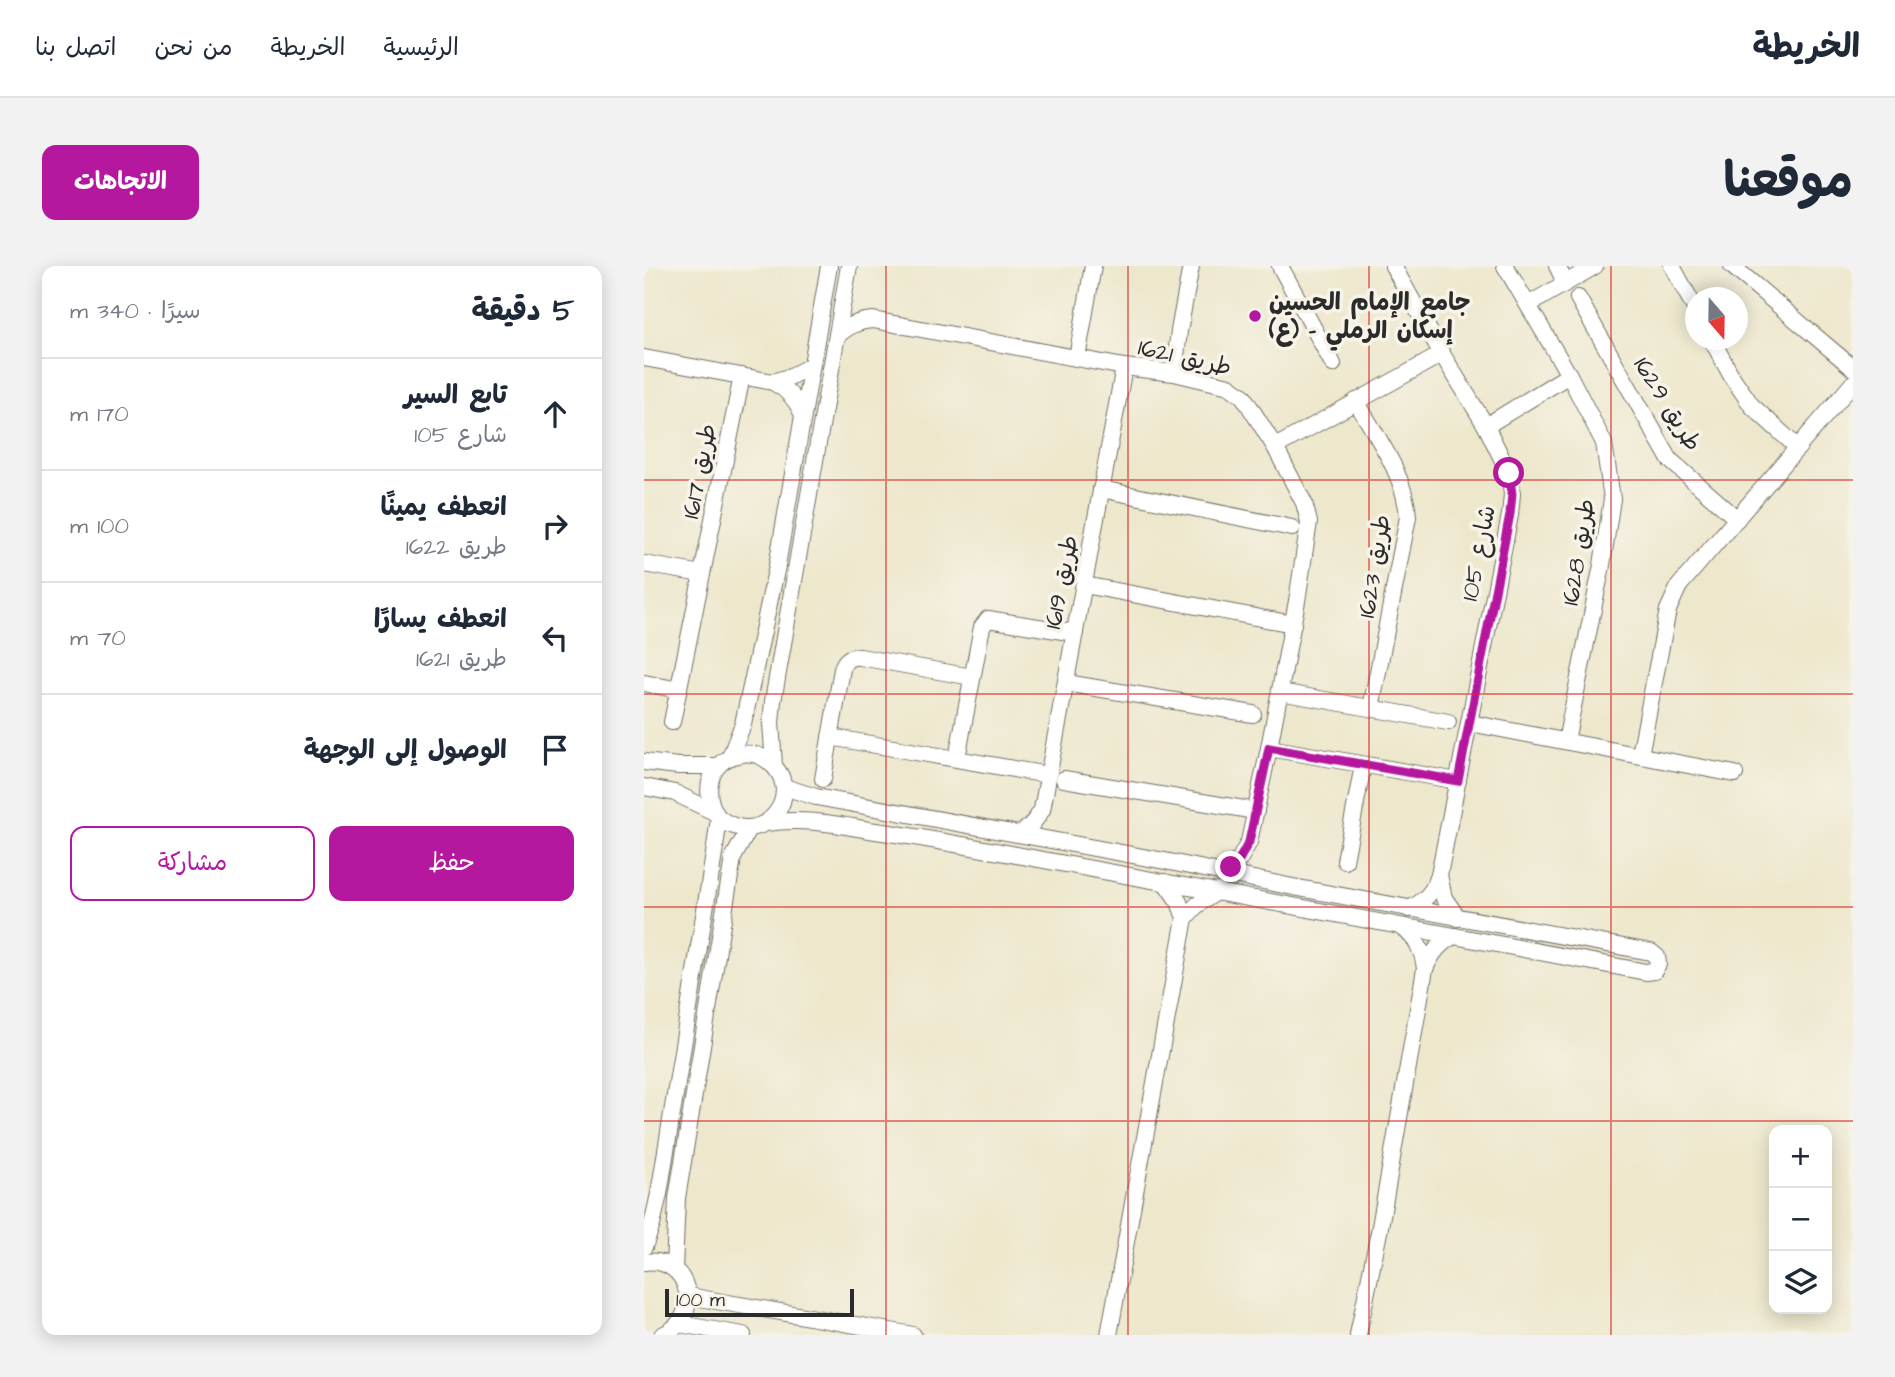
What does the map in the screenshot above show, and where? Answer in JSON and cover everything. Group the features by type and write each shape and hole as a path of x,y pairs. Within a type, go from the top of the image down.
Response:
{"street":[{"path":"644,1247 659,1194 717,815 709,800 708,788 711,776 740,735 746,712 777,566 828,266"},
{"path":"766,823 776,814 783,801 784,787 774,765 771,744 773,701 849,266"},
{"path":"1077,358 1093,266"},
{"path":"1174,373 1191,266"},
{"path":"1280,266 1333,364"},
{"name":"شارع 105","path":"1392,266 1486,426 1509,473 1512,494 1439,875 1428,896 1409,909"},
{"name":"طريق 1628","path":"1505,266 1569,375 1604,443 1612,499 1602,565 1566,741"},
{"path":"1557,266 1565,282"},
{"path":"1528,305 1595,266"},
{"path":"1672,266 1685,290"},
{"path":"1732,266 1853,368"},
{"name":"طريق 1621","path":"844,297 854,309 873,320 1124,367 1174,373 1230,387 1242,396 1275,447 1304,503 1309,522 1293,624 1249,842 1239,860 1222,872"},
{"name":"طريق 1629","path":"1578,298 1670,460 1737,519"},
{"path":"837,336 850,326 873,320"},
{"path":"1717,350 1752,405 1798,448"},
{"path":"1275,447 1442,354"},
{"path":"644,358 773,382 788,391 802,413"},
{"path":"773,382 811,366"},
{"name":"طريق 1619","path":"1052,840 1042,810 1056,777 1066,682 1124,367"},
{"path":"1486,426 1569,375"},
{"name":"طريق 1617","path":"672,722 742,376"},
{"path":"1640,755 1668,610 1679,586 1853,383"},
{"name":"طريق 1623","path":"1356,401 1402,482 1408,517 1371,708"},
{"path":"1101,489 1292,528"},
{"path":"644,564 702,575"},
{"path":"1084,585 1293,624"},
{"path":"957,758 982,627 988,619 1075,633"},
{"path":"823,779 842,669 848,658 854,656 972,677"},
{"path":"1066,682 1253,714"},
{"path":"644,683 679,690"},
{"path":"1280,692 1448,722"},
{"path":"1470,723 1735,774"},
{"path":"830,737 1256,811"},
{"path":"1269,748 1458,781"},
{"path":"644,762 678,766 724,761 741,754 753,754 774,765"},
{"path":"1345,861 1363,765"},
{"path":"644,788 675,793 738,828 749,829 783,820 818,821 1218,891 1646,972 1654,971 1658,964 1657,957 1651,952 816,797 784,787"},
{"path":"1021,834 1042,810"},
{"path":"674,1269 677,1198 733,858 749,829"},
{"name":"طريق 1621","path":"1249,842 1252,863 1263,881"},
{"path":"1439,875 1444,898 1458,918"},
{"path":"1109,1335 1185,918 1175,895 1165,882"},
{"path":"1185,918 1203,900 1218,891"},
{"path":"1357,1335 1380,1227 1425,969 1416,940 1402,927"},
{"path":"1425,969 1439,946 1454,936"},
{"path":"644,1262 662,1263 674,1269 681,1277 688,1296 688,1306 679,1324 664,1335"},
{"path":"688,1296 913,1335"},
{"path":"679,1324 743,1335"}],"place":[{"name":"جامع الإمام الحسين (ع) - إسكان الرملي","path":"1255,316"}],"route":[{"path":"1231,867 1245,852 1249,842 1269,748 1458,781 1510,514 1512,494 1509,473"}]}
